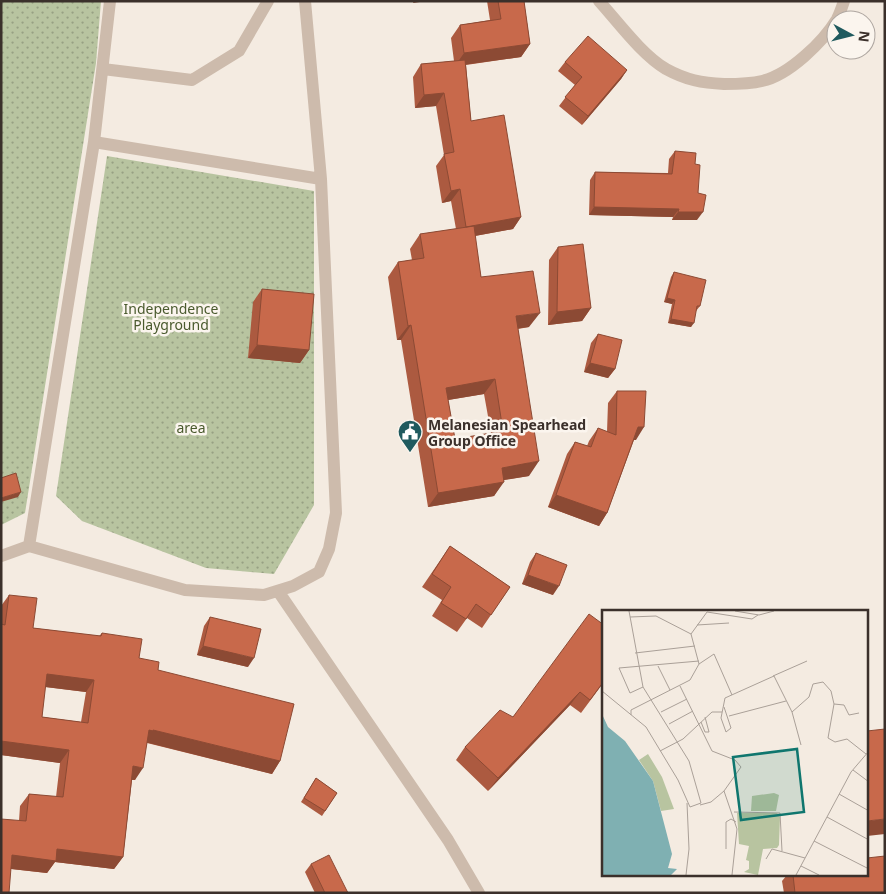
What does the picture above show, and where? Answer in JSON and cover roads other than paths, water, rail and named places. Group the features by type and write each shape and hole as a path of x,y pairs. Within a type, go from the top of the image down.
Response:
{"street":[{"path":"29,546 94,142 110,1"},
{"path":"103,69 192,80 239,51 268,1"},
{"path":"1,556 29,546 184,590 264,595 293,586 318,572 329,549 336,512 321,180 306,1"},
{"path":"599,1 637,44 665,68 686,78 705,83 733,84 763,81 781,73 800,60 818,42 836,19 844,1"},
{"path":"94,142 321,180"},
{"path":"278,591 448,840 478,893"}],"place":[{"name":"Melanesian Spearhead Group Office","path":"410,453"}],"park label":[{"name":"Independence Playground","path":"171,316"},
{"name":"area","path":"191,427"}]}
